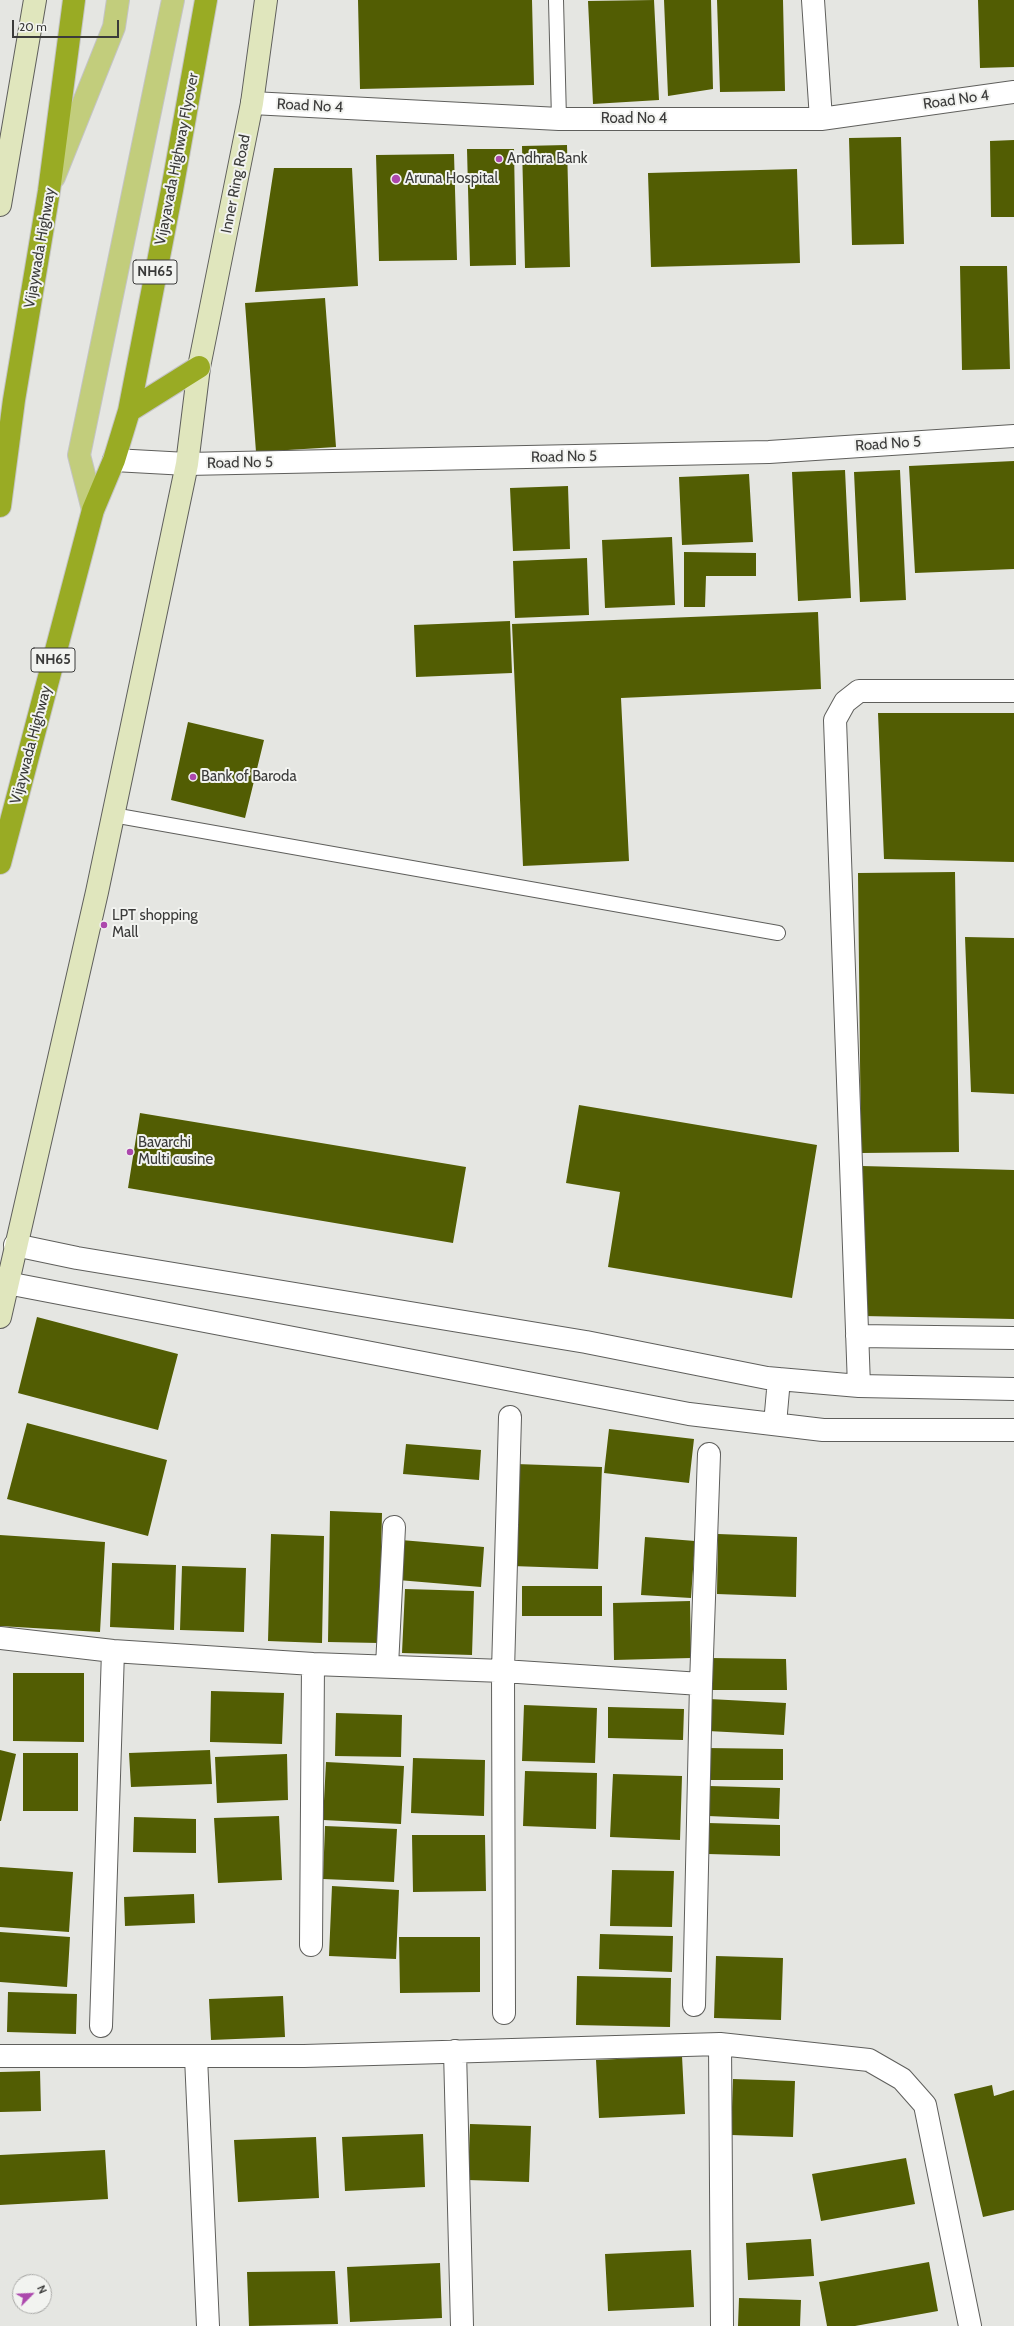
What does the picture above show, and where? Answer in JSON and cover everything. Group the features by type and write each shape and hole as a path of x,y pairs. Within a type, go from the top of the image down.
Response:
{"highway":[{"path":"49,191 74,0"},
{"name":"Vijayavada Highway Flyover","path":"129,412 172,190 206,0"},
{"name":"Vijaywada Highway","path":"0,506 7,399 49,191"},
{"path":"129,412 199,366"},
{"name":"Vijaywada Highway","path":"0,863 93,510 114,460 129,412"}],"main road":[{"name":"Vijaywada Highway","path":"49,191 114,27 118,0"},
{"name":"Vijaywada Highway","path":"93,510 79,455 173,0"}],"street":[{"path":"0,205 35,0"},
{"name":"Inner Ring Road","path":"0,1317 113,815 187,464 199,366 252,103 266,0"},
{"path":"813,0 821,119"},
{"name":"Road No 4","path":"252,103 559,119 821,119 1014,92"},
{"name":"Road No 5","path":"114,460 187,464 769,452 1014,436"},
{"path":"859,1386 835,720 845,702 859,691 1014,690"},
{"path":"15,1246 77,1258 586,1342 779,1379 859,1386 1014,1389"},
{"path":"7,1283 689,1414 823,1430 1014,1430"},
{"path":"858,1336 1014,1338"},
{"path":"775,1424 779,1379"},
{"path":"504,2013 503,1671 510,1417"},
{"path":"694,2005 701,1684 709,1454"},
{"path":"387,1666 394,1527"},
{"path":"0,1638 113,1651 313,1664 503,1671 701,1684"},
{"path":"101,2026 113,1651"},
{"path":"311,1945 313,1664"},
{"path":"720,2044 722,2326"},
{"path":"0,2056 196,2057 720,2044 869,2060 902,2079 925,2105 970,2326"},
{"path":"456,2051 462,2326"},
{"path":"196,2057 208,2326"}],"lane":[{"path":"556,0 559,119"},
{"path":"113,815 778,933"}],"building":[{"path":"358,0 532,0 534,85 360,89"},
{"path":"654,0 659,100 593,104 588,1"},
{"path":"664,0 711,0 713,89 668,96"},
{"path":"717,0 783,0 785,91 720,92"},
{"path":"978,0 1014,0 1014,67 980,68"},
{"path":"901,137 904,244 852,245 849,138"},
{"path":"1014,140 1014,217 991,217 990,141"},
{"path":"567,145 570,267 525,268 522,146"},
{"path":"467,149 514,149 516,265 470,266"},
{"path":"454,154 457,260 379,261 376,155"},
{"path":"274,168 352,168 358,286 255,292"},
{"path":"797,169 800,263 651,267 648,173"},
{"path":"960,266 1007,266 1010,369 962,370"},
{"path":"325,298 336,447 256,452 245,303"},
{"path":"1014,461 1014,569 915,573 909,466"},
{"path":"845,470 851,598 798,601 792,472"},
{"path":"900,470 906,600 860,602 854,472"},
{"path":"749,474 753,542 682,545 679,477"},
{"path":"568,486 570,549 513,551 510,488"},
{"path":"672,537 675,605 605,608 602,540"},
{"path":"684,552 756,553 756,576 706,576 705,607 684,607"},
{"path":"587,558 589,615 515,618 513,561"},
{"path":"818,612 821,689 621,698 629,861 523,866 512,624"},
{"path":"510,621 512,673 416,677 414,625"},
{"path":"878,713 1014,713 1014,862 884,859"},
{"path":"188,722 264,740 245,818 171,800"},
{"path":"955,872 959,1152 861,1153 858,873"},
{"path":"965,937 1014,938 1014,1094 971,1092"},
{"path":"579,1105 817,1145 792,1298 608,1267 620,1192 566,1183"},
{"path":"140,1113 466,1167 453,1243 128,1188"},
{"path":"862,1166 1014,1170 1014,1319 863,1316"},
{"path":"37,1317 178,1354 158,1430 18,1393"},
{"path":"27,1423 167,1460 148,1536 7,1499"},
{"path":"609,1429 694,1439 689,1483 604,1473"},
{"path":"406,1444 481,1450 479,1480 403,1474"},
{"path":"516,1464 602,1467 598,1569 512,1566"},
{"path":"330,1511 382,1513 379,1643 328,1642"},
{"path":"271,1534 324,1536 322,1643 268,1641"},
{"path":"718,1534 797,1537 796,1597 717,1594"},
{"path":"0,1535 105,1542 100,1632 0,1626"},
{"path":"645,1537 695,1541 691,1598 641,1595"},
{"path":"401,1540 484,1547 481,1587 398,1580"},
{"path":"112,1563 176,1565 174,1630 110,1627"},
{"path":"182,1566 246,1568 244,1632 180,1630"},
{"path":"522,1586 602,1586 602,1616 522,1616"},
{"path":"405,1589 474,1591 472,1655 402,1653"},
{"path":"690,1601 691,1658 614,1660 613,1603"},
{"path":"710,1658 786,1659 787,1690 710,1690"},
{"path":"13,1673 84,1673 84,1742 13,1741"},
{"path":"211,1691 284,1693 282,1744 210,1742"},
{"path":"709,1699 786,1703 784,1735 708,1731"},
{"path":"524,1705 597,1708 595,1763 522,1761"},
{"path":"608,1707 684,1709 683,1740 608,1738"},
{"path":"336,1713 402,1715 401,1757 335,1756"},
{"path":"706,1748 783,1749 783,1780 706,1780"},
{"path":"0,1750 16,1754 1,1821 0,1821"},
{"path":"210,1750 212,1784 131,1787 129,1753"},
{"path":"23,1753 78,1753 78,1811 23,1811"},
{"path":"287,1754 288,1800 217,1803 215,1757"},
{"path":"413,1758 485,1760 484,1816 411,1813"},
{"path":"326,1762 404,1766 401,1824 323,1820"},
{"path":"525,1771 597,1773 596,1829 523,1826"},
{"path":"613,1774 682,1776 680,1840 610,1837"},
{"path":"709,1786 780,1788 779,1819 708,1816"},
{"path":"279,1816 282,1880 218,1883 214,1818"},
{"path":"134,1817 196,1819 196,1853 133,1852"},
{"path":"708,1823 780,1825 780,1856 708,1854"},
{"path":"325,1826 397,1829 394,1882 323,1879"},
{"path":"412,1835 485,1835 486,1891 413,1892"},
{"path":"0,1867 73,1872 69,1932 0,1927"},
{"path":"612,1870 674,1871 672,1927 610,1926"},
{"path":"332,1886 399,1890 396,1959 329,1956"},
{"path":"194,1894 195,1923 125,1926 124,1897"},
{"path":"0,1932 70,1937 67,1987 0,1982"},
{"path":"600,1934 673,1936 672,1972 599,1969"},
{"path":"399,1937 480,1937 480,1992 400,1993"},
{"path":"716,1956 783,1958 781,2020 714,2018"},
{"path":"577,1976 671,1978 670,2027 576,2025"},
{"path":"8,1992 77,1994 76,2034 7,2032"},
{"path":"283,1996 285,2037 211,2040 209,1999"},
{"path":"682,2056 685,2114 599,2118 596,2060"},
{"path":"40,2071 41,2111 0,2112 0,2072"},
{"path":"733,2079 795,2081 793,2137 731,2135"},
{"path":"992,2085 994,2096 1014,2090 1014,2210 983,2217 954,2094"},
{"path":"470,2124 531,2126 529,2182 468,2180"},
{"path":"423,2134 425,2187 345,2191 342,2137"},
{"path":"316,2137 319,2198 238,2202 234,2140"},
{"path":"105,2150 108,2199 0,2205 0,2155"},
{"path":"906,2158 915,2204 821,2221 812,2174"},
{"path":"811,2239 814,2276 748,2280 746,2243"},
{"path":"691,2250 694,2307 608,2311 605,2254"},
{"path":"929,2262 938,2311 855,2326 827,2326 819,2282"},
{"path":"440,2263 442,2318 350,2322 347,2267"},
{"path":"335,2271 338,2324 249,2326 247,2272"},
{"path":"739,2298 801,2300 800,2326 738,2326"}],"place":[{"name":"Andhra Bank","path":"499,159"},
{"name":"Aruna Hospital","path":"396,179"},
{"name":"Bank of Baroda","path":"193,777"},
{"name":"LPT shopping Mall","path":"104,925"},
{"name":"Bavarchi Multi cusine","path":"130,1152"}]}
